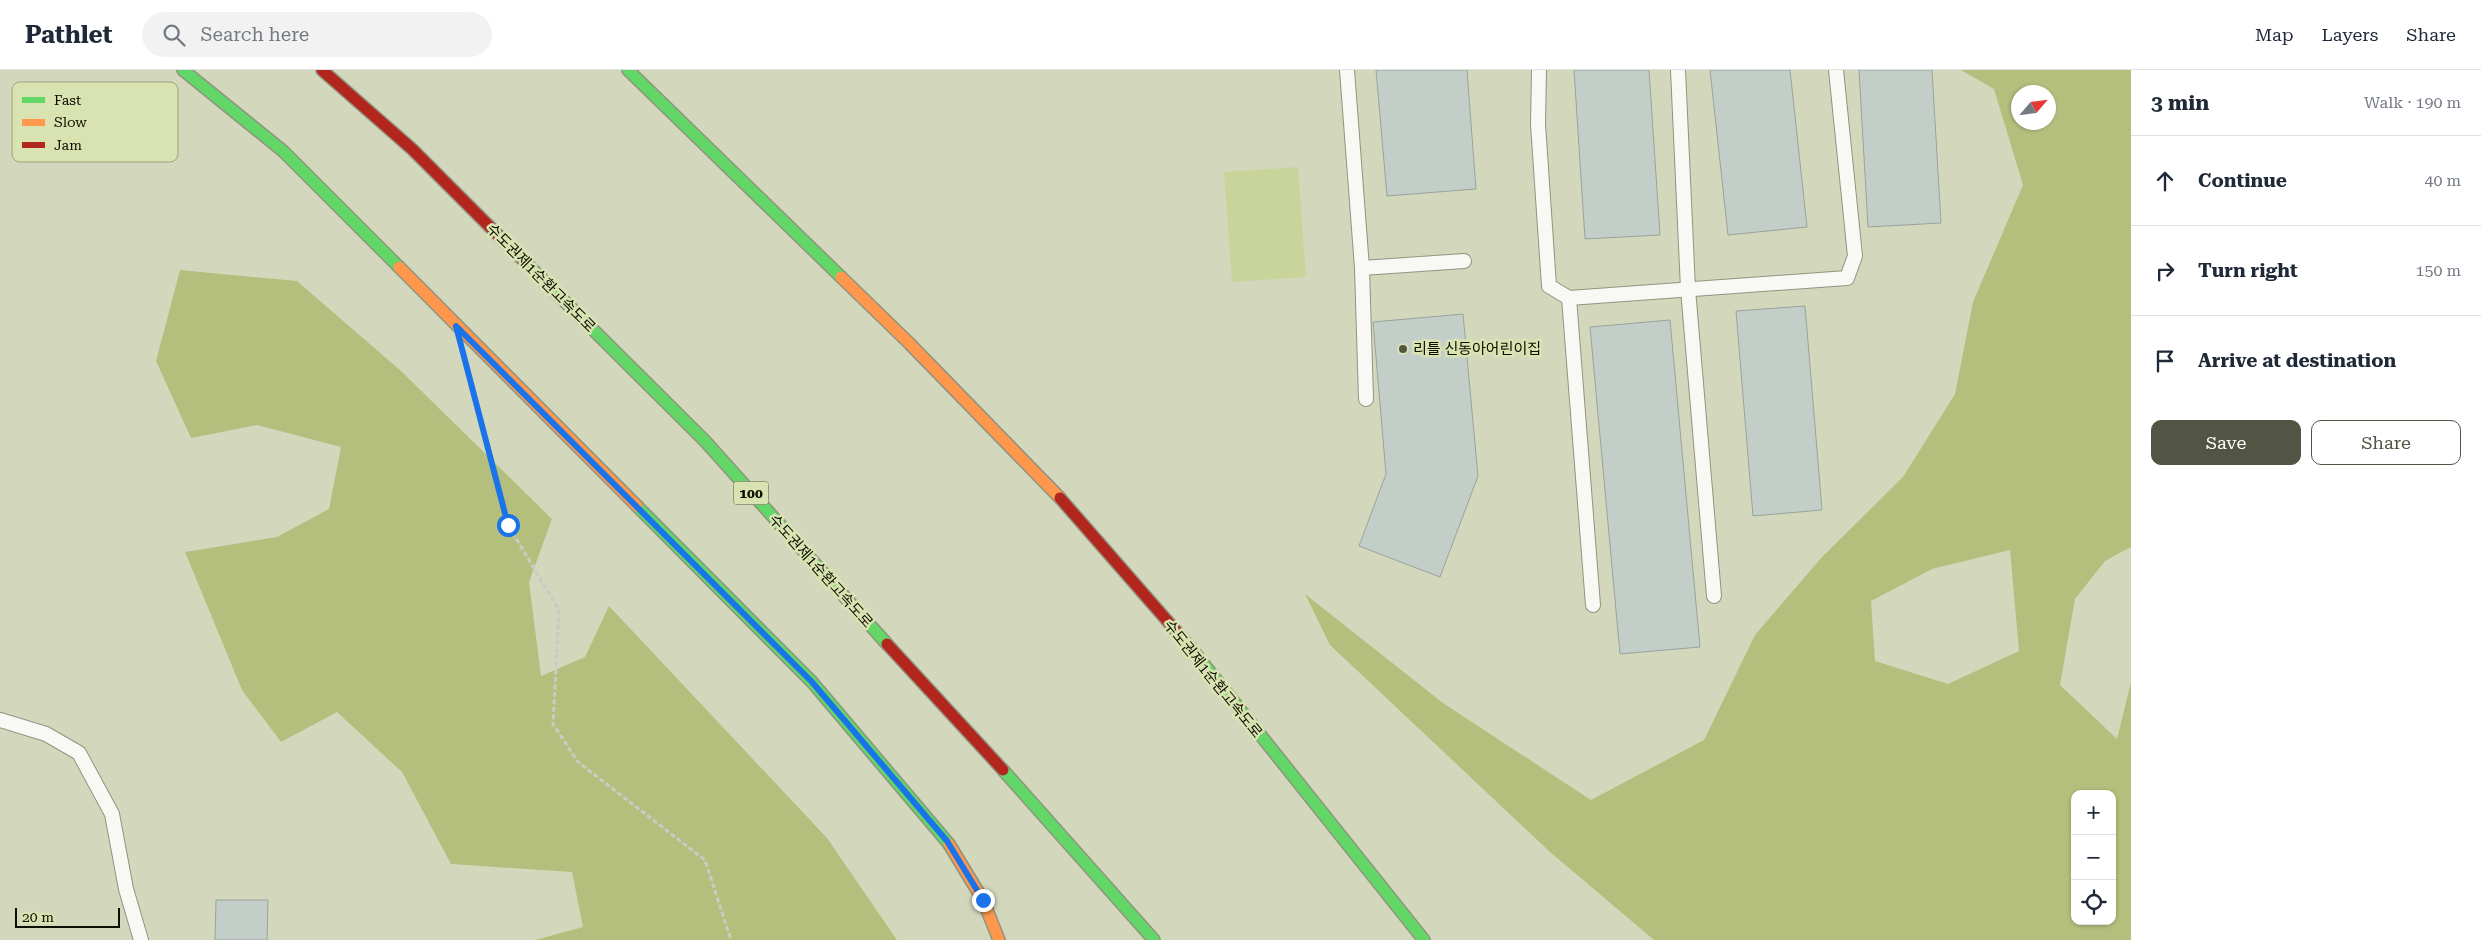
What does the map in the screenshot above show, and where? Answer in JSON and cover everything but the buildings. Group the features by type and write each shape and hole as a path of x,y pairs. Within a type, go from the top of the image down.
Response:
{"main road":[{"path":"183,70 283,151 812,682 947,841 983,900 999,940"},
{"name":"수도권제1순환고속도로","path":"322,70 412,149 705,441 842,596 994,759 1154,940"},
{"name":"수도권제1순환고속도로","path":"628,70 909,343 1053,490 1202,661 1424,940"}],"lane":[{"path":"1347,70 1362,268 1366,399"},
{"path":"1539,70 1538,124 1549,286 1569,298 1847,278 1855,256 1836,70"},
{"path":"1678,70 1688,289 1714,596"},
{"path":"1362,268 1464,261"},
{"path":"1569,298 1593,605"},
{"path":"0,720 46,734 78,753 112,814 126,889 141,940"}],"path":[{"path":"471,383 508,525 559,610 553,724 578,762 705,860 731,940"}],"green space":[{"path":"1961,70 2131,70 2131,547 2105,561 2075,599 2060,685 2117,739 2131,682 2131,940 1654,940 1550,852 1330,645 1305,594 1443,703 1591,800 1704,740 1755,635 1821,558 1903,477 1955,394 1973,302 2023,185 1994,89","holes":["2010,550 2019,651 1948,684 1875,661 1871,601 1932,569"]},
{"path":"1298,167 1306,277 1232,282 1224,172"},
{"path":"180,270 297,281 401,371 552,519 529,582 541,676 585,657 609,606 827,838 897,940 535,940 583,927 572,872 451,864 402,772 337,712 281,742 242,690 185,552 277,537 329,509 341,447 257,425 191,438 156,361"}],"traffic: fast":[{"path":"183,70 283,151 399,267"},
{"path":"628,70 841,277"},
{"path":"529,266 705,441 887,644"},
{"path":"637,506 812,682 949,844"},
{"path":"1191,648 1424,940"},
{"path":"1003,770 1154,940"}],"traffic: slow":[{"path":"399,267 637,506"},
{"path":"841,277 909,343 1060,498"},
{"path":"949,844 983,900 999,940"}],"traffic: jam":[{"path":"322,70 412,149 529,266"},
{"path":"1060,498 1191,648"},
{"path":"887,644 1003,770"}],"place":[{"name":"리틀 신동아어린이집","path":"1403,349"}],"route":[{"path":"508,525 456,326 812,682 947,841 983,900"}]}
